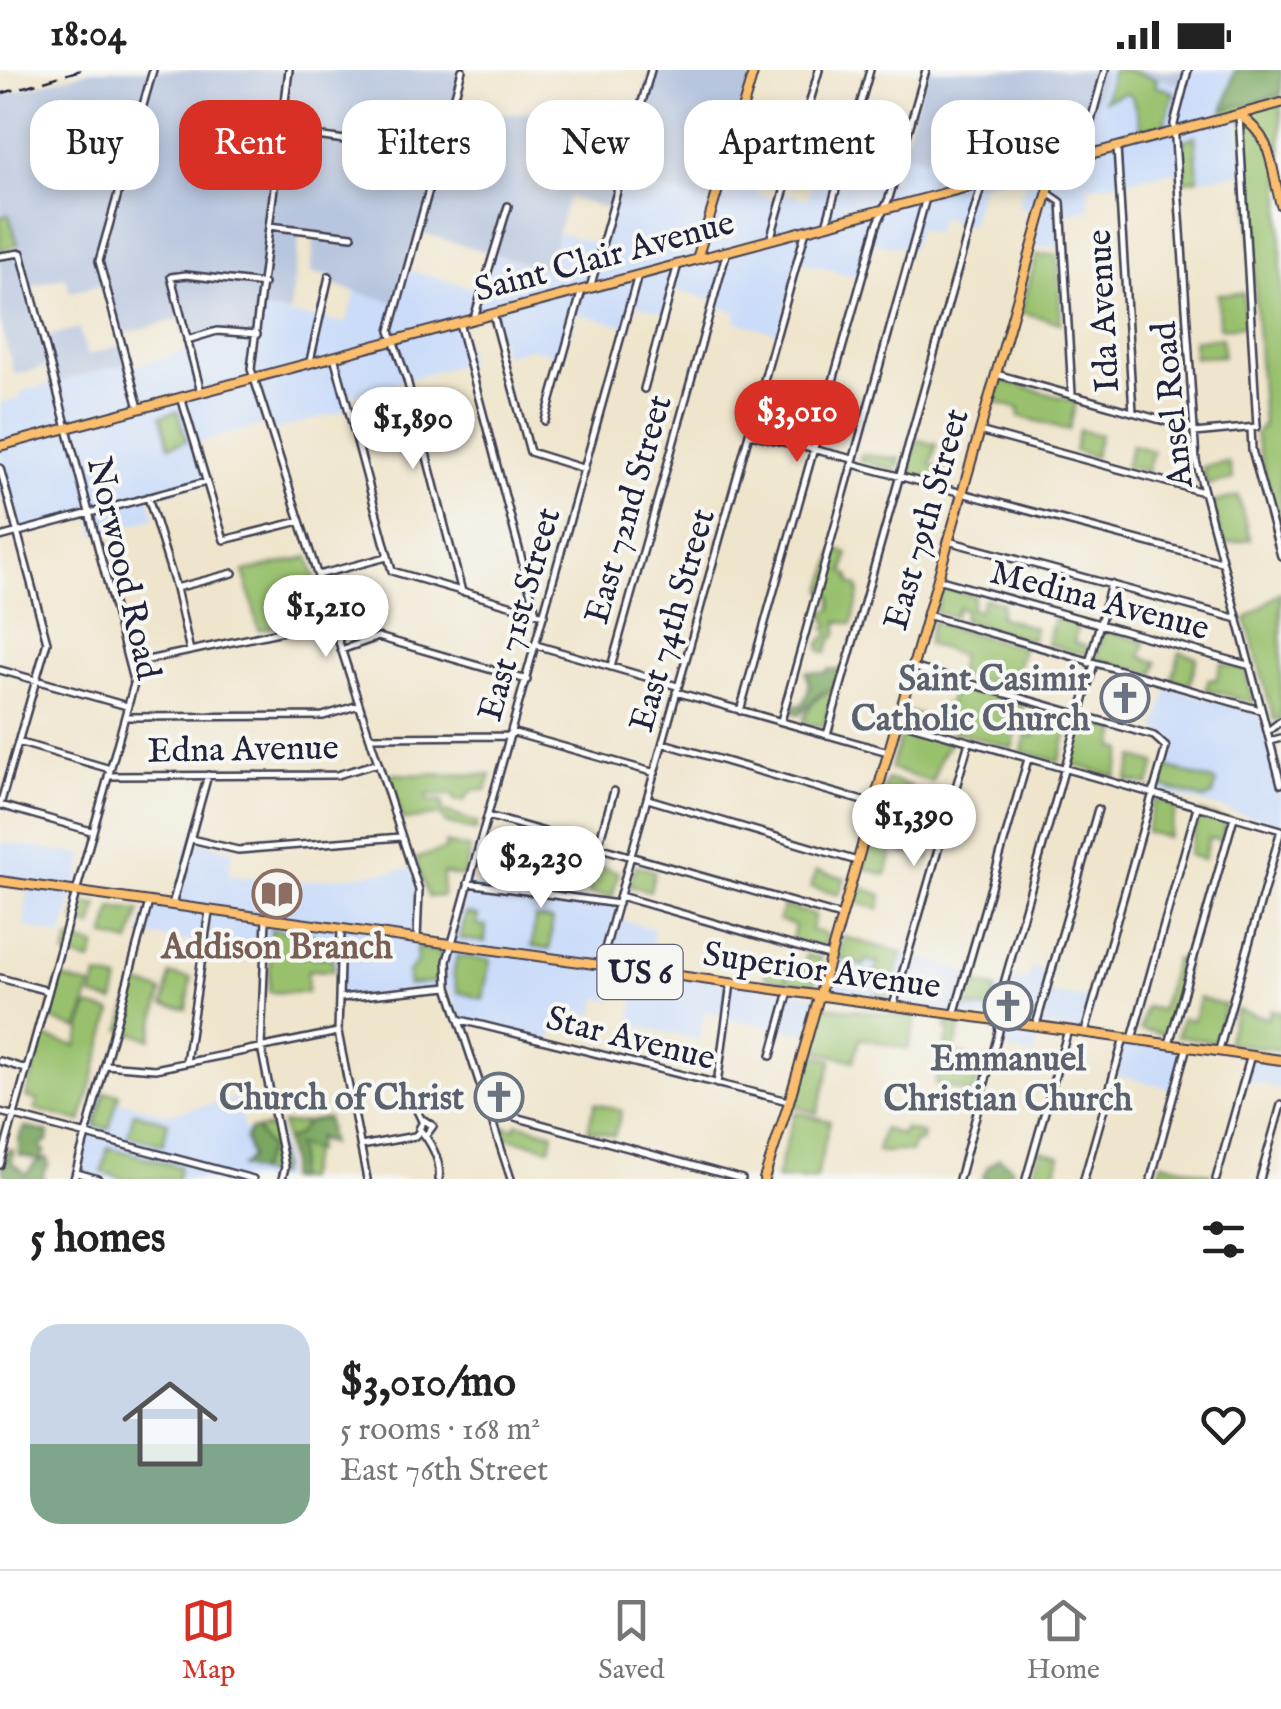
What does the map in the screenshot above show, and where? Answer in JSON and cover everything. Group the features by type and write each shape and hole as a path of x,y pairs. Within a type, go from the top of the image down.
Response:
{"main road":[{"path":"698,259 754,70"},
{"name":"Saint Clair Avenue","path":"1095,153 1281,104"},
{"path":"1239,115 1264,137 1281,205"},
{"name":"Saint Clair Avenue","path":"0,446 956,190"},
{"name":"East 79th Street","path":"764,1179 1049,190"},
{"name":"Superior Avenue","path":"0,881 1281,1060"}],"street":[{"path":"140,408 98,261 153,70"},
{"path":"286,100 289,70"},
{"path":"462,70 390,330 407,380 462,592"},
{"path":"642,100 651,70"},
{"path":"770,240 818,70"},
{"path":"826,225 870,70"},
{"path":"740,710 926,70"},
{"path":"1095,108 1106,70"},
{"name":"Ansel Road","path":"1188,70 1174,124 1196,461 1281,784"},
{"path":"1239,115 1252,450 1281,556"},
{"name":"Ida Avenue","path":"1117,147 1133,412"},
{"path":"274,190 253,378 419,890 416,940"},
{"path":"546,421 616,190"},
{"path":"827,734 980,190"},
{"path":"1048,194 1060,202 1072,394"},
{"path":"781,721 926,198"},
{"path":"474,319 508,206"},
{"path":"269,226 352,236"},
{"name":"East 74th Street","path":"600,966 806,230"},
{"name":"East 72nd Street","path":"611,667 727,251"},
{"name":"Norwood Road","path":"0,256 21,253 134,684 0,1165"},
{"path":"644,389 678,264"},
{"path":"201,392 172,277 177,274 264,284"},
{"name":"East 71st Street","path":"448,986 446,967 468,883 638,275"},
{"path":"310,363 328,276"},
{"path":"493,314 530,452 585,469"},
{"path":"459,323 536,613"},
{"path":"186,340 216,331 257,334"},
{"path":"334,356 392,572 544,615"},
{"path":"996,374 1193,431 1254,428"},
{"path":"181,397 224,540 300,521"},
{"path":"979,432 1204,492"},
{"path":"750,434 1222,562"},
{"path":"0,468 47,642 0,805 92,831"},
{"path":"0,537 206,482"},
{"path":"148,497 190,650"},
{"path":"948,541 1238,619"},
{"path":"318,575 386,557"},
{"path":"176,588 233,573"},
{"name":"Medina Avenue","path":"937,579 1250,666"},
{"path":"959,1179 1000,1031 996,1012 1079,715 1111,584"},
{"path":"926,615 1262,711"},
{"path":"129,664 332,621"},
{"path":"341,650 378,637 527,680"},
{"path":"536,645 888,752"},
{"path":"912,667 1154,736 1166,747 1086,1032"},
{"path":"0,670 128,706"},
{"path":"125,717 323,716 359,705"},
{"path":"897,721 1281,830 1219,1051"},
{"path":"1268,731 1281,721"},
{"path":"370,737 511,734 655,773"},
{"path":"1270,741 1281,738"},
{"name":"Edna Avenue","path":"18,742 109,772 337,775 378,763"},
{"path":"894,1006 969,742"},
{"path":"662,744 874,804"},
{"path":"954,1014 1028,759"},
{"path":"172,905 208,775"},
{"path":"598,847 614,791"},
{"path":"648,800 857,861"},
{"path":"1084,1179 1197,807"},
{"path":"1036,1025 1098,809"},
{"path":"488,816 842,916"},
{"path":"1169,1044 1234,817"},
{"path":"191,839 238,850 401,837"},
{"path":"468,883 619,900 830,956"},
{"path":"98,1179 74,1176 150,902"},
{"path":"186,1062 209,912"},
{"path":"266,919 261,1047 285,1166 282,1179"},
{"path":"340,930 338,1032 368,1179"},
{"path":"0,978 48,991"},
{"path":"717,1084 731,983"},
{"path":"340,998 448,986 511,1179"},
{"path":"771,1056 789,990"},
{"name":"Star Avenue","path":"460,1020 789,1102"},
{"path":"1026,1179 1068,1030"},
{"path":"105,1065 155,1069 338,1032"},
{"path":"1150,1179 1187,1046"},
{"path":"1216,1179 1251,1055"},
{"path":"0,1062 26,1069"},
{"path":"414,1104 440,1170 439,1179"},
{"path":"1260,1179 1281,1104"},
{"path":"489,1110 742,1179"},
{"path":"0,1112 253,1179"},
{"path":"361,1146 415,1136 433,1126 430,1121 422,1121"}],"shaded area":[{"path":"92,70 462,70 454,100 342,100 342,190 506,190 506,113 526,112 526,190 617,190 612,210 568,197 547,269 417,232 397,303 327,284 328,276 311,273 315,232 300,230 290,313 260,310 257,334 217,331 186,341 180,319 119,335 105,284 70,292 65,277 30,287 44,337 79,328 87,355 122,345 127,363 56,382 51,365 15,375 0,324 0,256 17,251 10,216 0,217 0,96"},
{"path":"651,70 754,70 745,100 684,100 684,190 718,190 714,204 664,189 664,100 642,100"},
{"path":"926,70 1105,70 1095,106 1095,100 931,100 931,159 911,154 911,121"},
{"path":"1105,70 1128,70 1183,86 1188,70 1235,70 1221,118 1239,115 1243,173 1178,182 1177,171 1095,186 1095,100 1082,100"},
{"path":"1128,70 1188,70 1183,86"},
{"path":"911,154 931,159 922,198 954,190 980,190 970,226 940,217 935,233 918,228 912,249 873,242 862,278 798,261 778,333 735,321 737,312 713,305 713,300 672,289 665,313 631,303 625,326 576,313 563,357 530,348 504,355 493,314 459,323 469,362 345,397 348,410 272,431 268,423 195,444 206,482 149,497 155,518 95,535 90,515 18,532 7,495 0,497 0,403 21,398 20,392 188,351 186,341 260,310 346,323 356,291 397,303 406,269 483,291 494,255 547,269 558,233 602,245 617,190 664,190 664,174 684,173 684,190 758,190 757,194 780,201 783,193 807,199 810,190 911,190"},
{"path":"931,167 931,190 956,190 922,199"},
{"path":"1023,190 1088,190 1089,209 1062,214 1063,247 1032,247 1042,213 1018,206"},
{"path":"1168,688 1257,713 1267,737 1281,800 1281,825 1158,791 1171,742 1169,736 1156,729"},
{"path":"191,839 233,850 228,875 294,882 412,869 419,890 417,939 452,945 468,883 618,904 615,918 654,929 649,972 818,995 836,935 967,971 965,980 1001,990 1006,976 1027,982 1031,967 1051,973 1046,993 1094,1000 1085,1032 1041,1026 1034,1056 995,1047 1000,1029 997,1020 819,995 808,1033 726,1019 726,1015 704,1011 699,1040 631,1024 638,972 617,969 612,1001 598,998 595,1015 558,1007 550,1043 461,1020 448,987 340,998 340,965 202,951 202,943 140,935 149,902 172,905"},
{"path":"0,842 85,855 62,937 24,926 28,885 0,881"},
{"path":"1124,1038 1187,1046 1175,1090 1114,1074"},
{"path":"1251,1055 1281,1060 1281,1089 1244,1079"},
{"path":"97,1095 168,1114 239,1098 244,1130 277,1126 285,1167 282,1179 98,1179 75,1173"}],"green space":[{"path":"1113,70 1157,79 1155,86 1174,92 1165,124 1138,132 1140,125 1132,97 1126,93 1104,100"},
{"path":"1235,70 1281,70 1281,535 1255,434 1263,425 1245,125 1239,115 1221,119"},
{"path":"1235,70 1281,70 1281,94 1224,110"},
{"path":"1195,136 1198,179 1185,181 1183,141"},
{"path":"9,215 18,244 0,251 0,217"},
{"path":"1057,254 1061,323 1021,312 1037,255"},
{"path":"1243,293 1246,326 1219,328 1218,294"},
{"path":"1222,338 1223,356 1194,357 1193,340"},
{"path":"1001,380 1076,402 1069,430 1019,416 1020,409 994,402"},
{"path":"178,411 187,441 169,446 161,416"},
{"path":"1079,430 1100,435 1094,457 1074,451"},
{"path":"917,440 936,445 931,466 946,471 943,482 908,473"},
{"path":"1132,445 1153,451 1147,472 1125,466"},
{"path":"861,454 900,459 896,471 860,460"},
{"path":"1228,462 1233,479 1207,485 1202,467"},
{"path":"1238,496 1250,539 1223,544 1212,503"},
{"path":"835,550 848,553 844,572 858,586 859,595 852,624 838,621 837,635 826,653 820,650 820,643 830,633 824,628 830,625 821,614 832,609 832,596 823,591"},
{"path":"309,557 326,616 259,630 244,572"},
{"path":"943,587 974,596 971,609 979,612 984,598 1002,603 999,617 1035,628 1032,640 963,620 965,610 958,608 954,617 935,612"},
{"path":"1281,592 1281,720 1274,720 1246,619"},
{"path":"1054,618 1078,624 1074,642 1089,647 1087,655 1047,644"},
{"path":"932,622 1023,648 1010,690 957,674 961,655 927,644"},
{"path":"1104,631 1145,642 1141,657 1157,662 1154,674 1096,658"},
{"path":"1180,652 1197,657 1190,684 1172,679"},
{"path":"1221,663 1245,670 1253,702 1206,689 1209,679 1216,680"},
{"path":"829,669 840,670 831,691 821,693 799,714 791,712 794,705 802,705 806,696 806,672 825,673"},
{"path":"953,685 1024,704 1012,748 905,718 907,712 939,720"},
{"path":"835,687 823,727 803,722 812,704"},
{"path":"1042,710 1071,718 1059,762 1022,751 1026,735 1035,737"},
{"path":"1083,721 1118,731 1114,747 1123,750 1116,777 1070,764"},
{"path":"903,729 950,742 932,782 890,769"},
{"path":"1134,757 1156,763 1149,785 1127,781"},
{"path":"1166,767 1216,782 1213,795 1204,799 1160,786"},
{"path":"389,774 491,775 486,790 472,790 464,801 455,800 453,795 427,795 427,801 442,801 443,811 477,823 476,831 445,823 441,815 403,820"},
{"path":"887,779 911,786 902,823 877,816"},
{"path":"1155,800 1177,806 1168,837 1146,832"},
{"path":"1200,812 1227,820 1221,841 1209,838 1203,860 1188,855"},
{"path":"906,827 936,834 929,859 899,852"},
{"path":"871,838 894,845 886,875 863,868"},
{"path":"445,843 470,849 463,877 443,873 442,896 428,897 415,859 446,849"},
{"path":"578,849 598,855 597,866 619,872 612,897 589,894 591,875 572,869"},
{"path":"528,858 544,861 539,887 513,883 516,861 526,863"},
{"path":"636,865 655,871 650,891 630,886"},
{"path":"816,871 845,878 839,895 811,887"},
{"path":"858,886 882,895 879,909 854,902"},
{"path":"80,903 98,905 92,927 75,922"},
{"path":"783,906 815,915 811,930 828,935 824,948 792,940 795,925 779,920"},
{"path":"112,908 140,911 130,943 105,936"},
{"path":"466,913 478,916 477,924 486,926 485,942 460,939"},
{"path":"535,918 552,920 550,949 532,946"},
{"path":"271,929 313,934 311,956 333,958 333,971 308,970 307,993 269,992"},
{"path":"844,937 902,953 890,996 877,995 881,981 874,980 878,963 866,960 864,966 838,958"},
{"path":"70,939 96,946 91,962 65,955"},
{"path":"416,948 441,953 441,981 408,985 408,972 417,963"},
{"path":"806,955 821,958 814,985 787,981 790,967 804,969"},
{"path":"457,956 490,960 483,999 458,992 453,975"},
{"path":"768,959 789,963 785,981 765,977"},
{"path":"1175,959 1186,961 1166,1034 1140,1030 1146,1007 1161,1010"},
{"path":"170,975 191,978 187,1009 164,1005"},
{"path":"97,976 119,981 114,1002 92,996"},
{"path":"59,977 91,986 79,1029 48,1019"},
{"path":"970,982 996,989 990,1010 963,1007"},
{"path":"135,983 162,991 151,1039 121,1030"},
{"path":"1199,998 1225,1005 1215,1042 1177,1036 1182,1018 1193,1020"},
{"path":"88,1006 112,1012 81,1122 35,1109 38,1101 26,1097 43,1037 77,1046"},
{"path":"825,1006 916,1018 908,1049 860,1038 854,1061 814,1050"},
{"path":"1236,1010 1268,1018 1270,1010 1281,1012 1281,1050 1227,1043"},
{"path":"947,1023 961,1025 954,1052 983,1061 973,1094 935,1084 950,1029 945,1028"},
{"path":"811,1054 832,1060 817,1113 796,1107"},
{"path":"105,1092 119,1094 109,1129 95,1126"},
{"path":"595,1103 622,1111 614,1136 588,1129"},
{"path":"134,1112 168,1122 163,1145 128,1135"},
{"path":"795,1112 830,1121 816,1179 776,1179"},
{"path":"327,1118 330,1144 317,1137 316,1151 295,1145 297,1170 294,1179 287,1178 290,1165 285,1141 297,1135 307,1122"},
{"path":"324,1121 329,1143 316,1140 305,1179 287,1178 290,1165 282,1124"},
{"path":"517,1123 553,1133 550,1148 505,1137 501,1126 515,1129"},
{"path":"25,1127 49,1133 39,1160 19,1155 19,1138"},
{"path":"272,1127 280,1167 276,1176 258,1172 262,1142 256,1129"},
{"path":"256,1129 269,1148 258,1172 241,1167 251,1157 245,1139 250,1130"},
{"path":"883,1129 902,1135 904,1129 923,1134 921,1142 914,1142 911,1152 877,1151"},
{"path":"108,1147 180,1167 177,1179 124,1179 102,1172"},
{"path":"7,1150 13,1150 12,1163 27,1174 34,1164 46,1158 49,1164 44,1179 5,1179 2,1167"},
{"path":"1040,1150 1060,1156 1054,1179 1032,1179"},
{"path":"999,1158 1012,1167 1011,1173 1019,1179 982,1179 988,1166"},
{"path":"1162,1162 1210,1174 1209,1179 1180,1179 1160,1171"}],"railway":[{"path":"0,94 81,70"}],"place":[{"name":"Saint Casimir Catholic Church","path":"1125,698"},
{"name":"Addison Branch","path":"277,894"},
{"name":"Emmanuel Christian Church","path":"1008,1006"},
{"name":"Church of Christ","path":"499,1097"}]}
